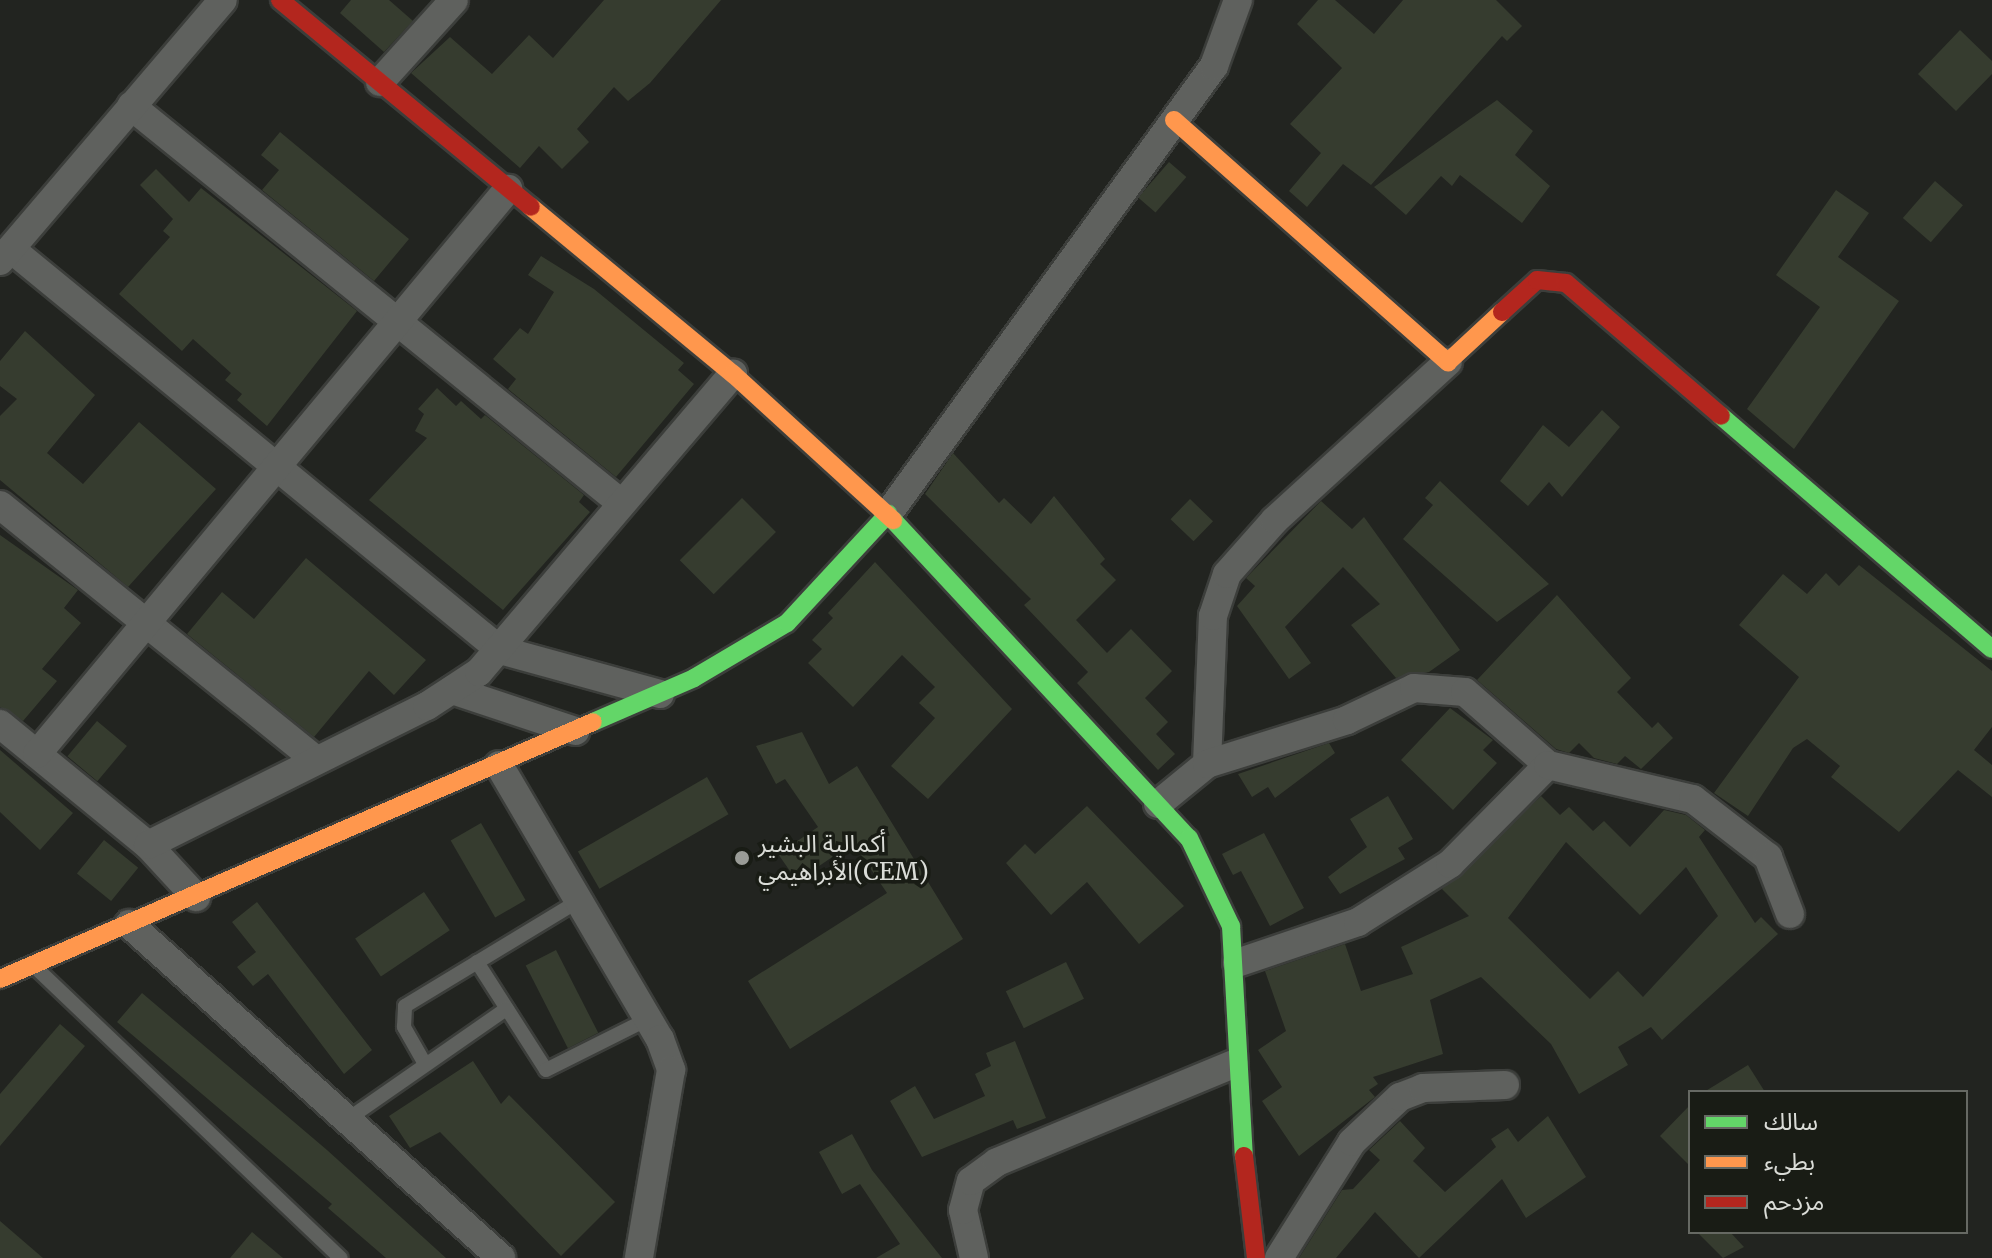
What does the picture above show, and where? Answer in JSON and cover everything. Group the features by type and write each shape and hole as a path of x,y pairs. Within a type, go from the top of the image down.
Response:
{"street":[{"path":"223,0 6,255 278,464 500,650 660,694"},
{"path":"280,0 733,374 888,514 1158,804 1206,862 1237,963 1234,1064 1256,1258"},
{"path":"380,82 454,0"},
{"path":"0,979 196,897 660,694 787,623 888,514 1214,66 1238,0"},
{"path":"131,106 396,325 621,503"},
{"path":"1174,120 1448,362"},
{"path":"37,754 508,189"},
{"path":"1207,764 1213,616 1227,574 1275,520 1537,280 1566,283 1992,649"},
{"path":"148,845 452,690 500,650 733,374"},
{"path":"0,505 150,620 315,759"},
{"path":"1158,804 1207,764 1347,720 1414,688 1465,692 1548,765 1693,799 1768,857 1790,914"},
{"path":"452,690 575,731"},
{"path":"0,724 148,845 196,897"},
{"path":"499,765 648,1019 671,1070 639,1258"},
{"path":"1237,963 1358,922 1437,872 1548,765"},
{"path":"129,924 501,1258"},
{"path":"974,1258 963,1210 971,1181 997,1162 1234,1064"},
{"path":"1279,1258 1352,1142 1400,1097 1423,1088 1505,1085"}],"lane":[{"path":"425,1064 404,1027 405,1006 580,900"},
{"path":"477,962 536,1062 552,1071 648,1019"},
{"path":"32,964 341,1258"},
{"path":"348,1119 506,1009"}],"building":[{"path":"351,0 389,0 413,21 384,52 340,13"},
{"path":"604,0 721,0 650,83 628,101 614,87 577,129 589,142 562,169 539,146 520,168 411,73 450,37 492,74 529,35 553,58"},
{"path":"1318,0 1335,0 1374,34 1403,0 1496,0 1522,26 1507,41 1502,36 1371,185 1343,164 1307,207 1289,191 1321,153 1290,124 1342,68 1297,24"},
{"path":"1960,30 1992,61 1992,74 1956,111 1918,74"},
{"path":"1497,100 1533,131 1515,155 1550,186 1522,223 1460,175 1452,186 1441,176 1406,215 1374,187"},
{"path":"280,132 409,239 374,281 262,190 279,170 261,155"},
{"path":"1169,162 1186,177 1156,213 1138,197"},
{"path":"156,169 189,202 201,188 357,311 267,426 237,400 242,394 225,380 231,373 193,339 182,351 119,294 170,237 163,231 173,219 140,185"},
{"path":"1935,181 1963,205 1931,242 1903,218"},
{"path":"1836,190 1869,213 1838,257 1899,301 1794,449 1747,409 1820,307 1776,275"},
{"path":"541,256 594,289 684,363 678,370 694,384 616,477 508,389 516,379 493,359 520,328 528,334 554,292 528,275"},
{"path":"25,331 95,395 47,453 83,484 139,422 216,489 128,587 0,480 0,416 17,399 0,386 0,361"},
{"path":"437,388 456,406 461,401 481,419 485,415 584,495 579,502 590,512 503,610 369,500 427,438 415,431 424,414 418,409"},
{"path":"1602,410 1620,427 1562,497 1549,482 1528,506 1500,481 1543,425 1569,447"},
{"path":"953,453 999,503 1004,498 1031,524 1054,496 1105,559 1100,564 1116,580 1076,620 1107,653 1131,629 1172,671 1145,698 1168,722 1156,734 1175,754 1158,770 1077,683 1088,672 1024,605 1031,599 925,494"},
{"path":"1440,481 1549,584 1497,622 1403,539 1433,505 1425,498"},
{"path":"742,498 776,532 714,594 680,560"},
{"path":"1190,499 1213,521 1194,541 1171,519"},
{"path":"1321,501 1352,529 1364,517 1460,650 1429,672 1396,678 1351,625 1380,604 1343,567 1285,627 1311,663 1289,679 1237,606 1255,586 1246,578"},
{"path":"0,535 78,590 64,608 81,623 42,669 57,681 23,721 0,707"},
{"path":"306,558 426,660 394,695 369,671 314,737 187,634 222,592 254,619"},
{"path":"875,562 1012,709 928,799 891,766 935,718 919,703 935,687 902,655 853,707 808,663 822,649 812,640 833,618 828,613"},
{"path":"1859,565 1992,671 1992,727 1974,750 1992,765 1992,797 1958,770 1899,832 1831,777 1840,766 1807,739 1793,748 1748,816 1714,793 1799,677 1739,625 1783,574 1807,594 1826,573 1839,586"},
{"path":"1557,595 1631,678 1617,692 1652,728 1658,722 1673,738 1641,769 1625,756 1617,764 1594,758 1579,743 1569,753 1556,749 1477,680"},
{"path":"1450,708 1493,740 1483,750 1497,763 1453,810 1401,760"},
{"path":"97,721 127,746 97,781 67,756"},
{"path":"802,732 829,784 857,766 963,939 790,1049 748,981 887,893 853,843 797,881 778,854 818,827 785,779 776,784 756,746"},
{"path":"1329,743 1335,753 1275,798 1268,787 1252,797 1238,774"},
{"path":"0,750 73,813 40,850 0,812"},
{"path":"707,777 728,814 599,889 578,852"},
{"path":"1388,796 1413,839 1398,848 1405,859 1340,894 1328,877 1367,847 1350,819"},
{"path":"1541,796 1560,815 1569,807 1593,831 1604,821 1630,847 1664,810 1686,815 1705,830 1699,837 1755,923 1761,917 1778,934 1662,1040 1651,1027 1618,1047 1628,1065 1579,1094 1551,1044 1481,977 1430,1000 1443,1054 1373,1077 1378,1084 1369,1090 1375,1097 1299,1156 1262,1101 1282,1087 1258,1050 1286,1031 1265,971 1345,944 1361,991 1413,974 1401,947 1469,916 1442,889","holes":["1566,842 1640,915 1686,867 1718,916 1643,997 1618,971 1590,999 1508,918"]},
{"path":"1087,806 1184,906 1139,944 1087,882 1051,915 1006,863 1025,844 1035,854"},
{"path":"481,823 526,900 495,918 451,840"},
{"path":"1264,833 1304,908 1270,926 1241,871 1233,875 1222,854"},
{"path":"104,840 138,868 111,901 77,873"},
{"path":"424,892 450,930 381,977 355,938"},
{"path":"257,902 372,1050 344,1074 268,974 253,986 237,967 256,952 232,922"},
{"path":"556,950 598,1033 568,1048 526,965"},
{"path":"1066,962 1084,999 1024,1028 1006,991"},
{"path":"142,993 327,1150 446,1258 386,1258 328,1208 332,1204 117,1022"},
{"path":"60,1024 85,1046 0,1146 0,1094"},
{"path":"1015,1041 1046,1118 1017,1129 1013,1120 922,1157 890,1101 915,1086 934,1119 985,1096 975,1074 991,1066 986,1053"},
{"path":"473,1061 501,1104 509,1095 615,1202 561,1256 440,1132 410,1148 389,1116"},
{"path":"1748,1065 1764,1090 1707,1090"},
{"path":"1688,1107 1688,1164 1660,1136"},
{"path":"1548,1116 1586,1177 1526,1218 1502,1179 1419,1258 1375,1212 1336,1258 1299,1258 1342,1190 1353,1189 1380,1160 1369,1150 1400,1121 1425,1148 1413,1161 1445,1192 1496,1147 1491,1139 1508,1128 1518,1142"},
{"path":"852,1134 872,1170 942,1258 876,1258 900,1244 860,1184 842,1194 819,1152"},
{"path":"0,1221 43,1258 0,1258"},
{"path":"252,1232 283,1258 230,1258"},
{"path":"1699,1234 1732,1234 1744,1247 1723,1258"}],"traffic: fast":[{"path":"1721,416 1992,649"},
{"path":"593,722 694,678 787,623 888,514"},
{"path":"893,520 1189,838 1231,926 1244,1156"}],"traffic: slow":[{"path":"1174,120 1448,362 1502,312"},
{"path":"531,207 733,374 893,520"},
{"path":"0,979 593,722"}],"traffic: jam":[{"path":"280,0 531,207"},
{"path":"1502,312 1537,280 1566,283 1721,416"},
{"path":"1244,1156 1256,1258"}],"place":[{"name":"أكمالية البشير الأبراهيمي(CEM)","path":"742,858"}]}
